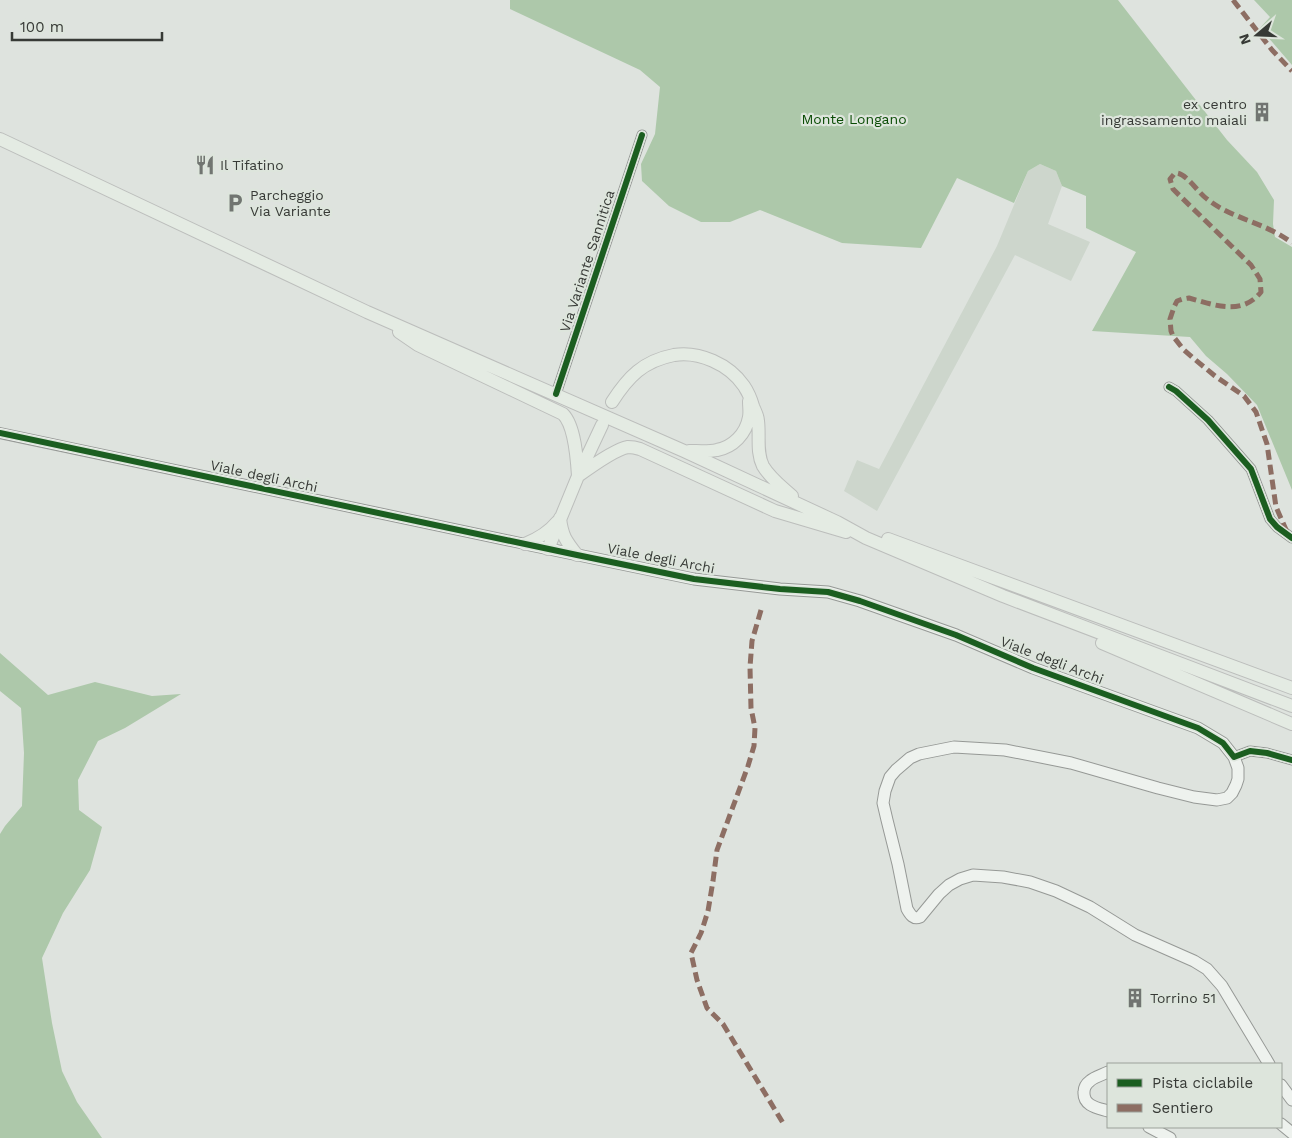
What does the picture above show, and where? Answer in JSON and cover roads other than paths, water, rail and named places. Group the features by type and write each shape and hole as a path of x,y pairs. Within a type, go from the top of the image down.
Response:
{"main road":[{"path":"0,139 367,312 684,451 804,506 866,538 1003,596 1292,706"},
{"path":"367,312 418,345 563,414 569,423 577,457 578,476"},
{"path":"612,402 634,374 652,362 680,354 702,357 722,366 737,378 749,396 758,420 758,448 764,466 774,480 804,506"},
{"path":"684,451 716,450 729,446 739,438 746,428 749,417 749,396"},
{"path":"548,549 578,476 602,425"},
{"path":"578,476 593,465 629,447 640,449 775,511 866,538"},
{"path":"525,544 548,531 560,518"},
{"path":"560,518 562,532 577,555"},
{"path":"837,522 908,546 1292,688"},
{"name":"Viale degli Archi","path":"525,544 694,578 780,589 828,592 860,600 956,635 1033,668 1198,728 1223,743 1234,756"},
{"path":"1003,596 1095,640 1292,724"},
{"path":"1234,756 1238,768 1236,785 1227,798 1217,800 1194,797 1071,763 1004,750 954,747 919,754 902,763 890,778 885,791 884,803 886,820 898,864 907,909 914,917 920,917 938,894 949,885 973,875 1003,877 1030,882 1056,891 1090,907 1135,935 1194,961 1207,969 1222,986 1268,1063"},
{"path":"1107,1072 1092,1079 1084,1091 1084,1097 1088,1103 1097,1108 1107,1110"},
{"path":"1282,1086 1292,1100"},
{"path":"1282,1125 1292,1133"},
{"path":"1151,1128 1170,1138"}],"street":[{"name":"Via Variante Sannitica","path":"556,394 642,135"},
{"path":"1169,387 1176,390 1208,420 1251,469 1270,518 1277,527 1292,538"},
{"name":"Viale degli Archi","path":"0,433 525,544"},
{"path":"1234,756 1250,751 1267,753 1292,760"}],"place":[{"name":"ex centro ingrassamento maiali","path":"1262,112"},
{"name":"Il Tifatino","path":"205,165"},
{"name":"Parcheggio Via Variante","path":"235,203"},
{"name":"Torrino 51","path":"1135,998"}],"park label":[{"name":"Monte Longano","path":"854,119"}]}
